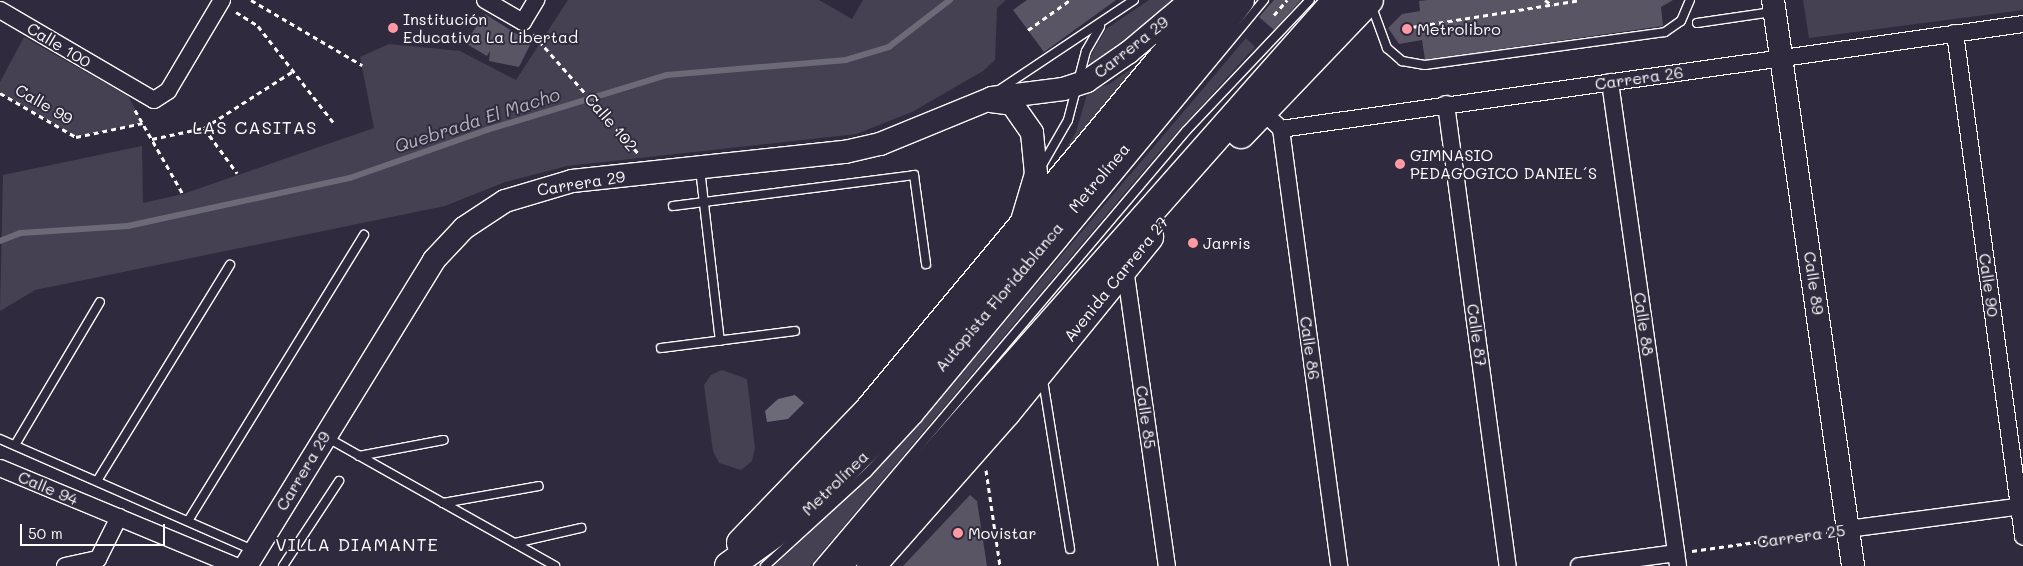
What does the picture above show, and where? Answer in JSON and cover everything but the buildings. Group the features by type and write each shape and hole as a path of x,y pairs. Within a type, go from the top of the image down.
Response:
{"highway":[{"path":"719,566 838,445 1016,236 1211,0"},
{"name":"Autopista Floridablanca","path":"729,566 797,517 893,421 1174,86 1240,0"},
{"path":"837,566 1336,0"},
{"name":"Avenida Carrera 27","path":"872,566 1041,371 1125,268 1272,120 1370,0"}],"street":[{"path":"0,9 5,0"},
{"path":"485,0 523,22 536,0"},
{"name":"Carrera 29","path":"251,558 324,436 434,260 464,228 505,201 547,186 860,149 911,134 980,102 1079,84 1129,52 1191,0"},
{"name":"Calle 100","path":"0,9 118,80 150,98 159,99 168,91 221,1"},
{"name":"Calle 89","path":"1775,6 1853,566"},
{"name":"Carrera 26","path":"1272,120 1446,104 1783,59 2023,24"},
{"name":"Calle 90","path":"1955,33 2021,506 2023,536"},
{"name":"Calle 88","path":"1610,82 1677,559"},
{"name":"Carrera 29","path":"980,102 1003,101 1020,111 1035,146 1034,184 1016,236"},
{"name":"Calle 87","path":"1446,104 1508,566"},
{"name":"Calle 86","path":"1272,120 1338,566"},
{"name":"Calle 85","path":"1125,268 1167,566"},
{"name":"Calle 94","path":"0,468 235,566"},
{"name":"Carrera 25","path":"1848,529 2021,506"},
{"path":"65,566 98,559 119,517"},
{"path":"1579,566 1677,559"}],"lane":[{"path":"980,102 1105,22 1134,0"},
{"name":"Metrolínea","path":"765,566 867,473 917,419 1264,0"},
{"path":"818,566 1173,146 1310,0"},
{"path":"1370,0 1375,24 1387,48 1402,61 1425,65 1665,32 1680,21 1690,0"},
{"path":"1696,23 1775,6"},
{"path":"1034,184 1068,120 1079,84 1086,51 1105,22"},
{"path":"699,167 720,341"},
{"path":"673,206 914,175 926,264"},
{"path":"188,521 364,235"},
{"path":"97,481 230,265"},
{"path":"14,445 100,302"},
{"path":"660,348 795,330"},
{"path":"1041,371 1070,549"},
{"path":"324,436 555,566"},
{"path":"0,439 188,521 251,558"},
{"path":"359,456 444,440"},
{"path":"284,566 339,481"},
{"path":"443,503 539,486"},
{"path":"514,543 581,528"}],"path":[{"path":"251,0 362,64"},
{"path":"1028,30 1070,0"},
{"path":"1274,15 1287,0"},
{"path":"1545,0 1552,5"},
{"path":"1412,27 1582,0"},
{"path":"221,1 258,26 333,122"},
{"name":"Calle 102","path":"540,41 643,158"},
{"path":"152,139 204,128 293,71"},
{"path":"118,80 183,194"},
{"name":"Calle 99","path":"0,93 76,137 143,123"},
{"path":"204,128 237,173"},
{"path":"986,469 1000,566"},
{"name":"Carrera 25","path":"1677,559 1848,529"}],"shaded area":[{"path":"568,0 819,0 852,19 863,0 1006,0 997,8 995,60 983,71 912,112 856,134 567,166 505,182 445,206 35,290 0,311 3,175 142,146 143,203 183,194 374,128 360,57 389,44 460,51 516,80"},
{"path":"1149,0 1176,0 1086,74 1091,55 1106,29"},
{"path":"1803,0 2023,0 2023,10 1809,38"},
{"path":"1178,27 1041,189 1076,132 1088,91 1109,84 1137,65"},
{"path":"24,37 128,96 143,123 76,137 0,93 0,82"},
{"path":"1246,38 1255,47 1161,150 810,566 774,566 874,472 921,421"},
{"path":"722,370 747,379 755,448 752,461 741,470 719,463 713,451 704,385 711,375"},
{"path":"795,395 804,403 788,419 767,422 765,411 778,399"}],"waterway":[{"name":"Quebrada El Macho","path":"0,241 21,233 128,226 350,178 487,130 667,75 846,60 889,47 950,0"}],"place":[{"name":"Institución Educativa La Libertad","path":"393,28"},
{"name":"Metrolibro","path":"1407,29"},
{"name":"GIMNASIO PEDAGOGICO DANIEL´S","path":"1400,164"},
{"name":"Jarris","path":"1193,243"},
{"name":"Movistar","path":"958,533"}],"district":[{"name":"LAS CASITAS","path":"255,127"},
{"name":"VILLA DIAMANTE","path":"357,544"}]}
